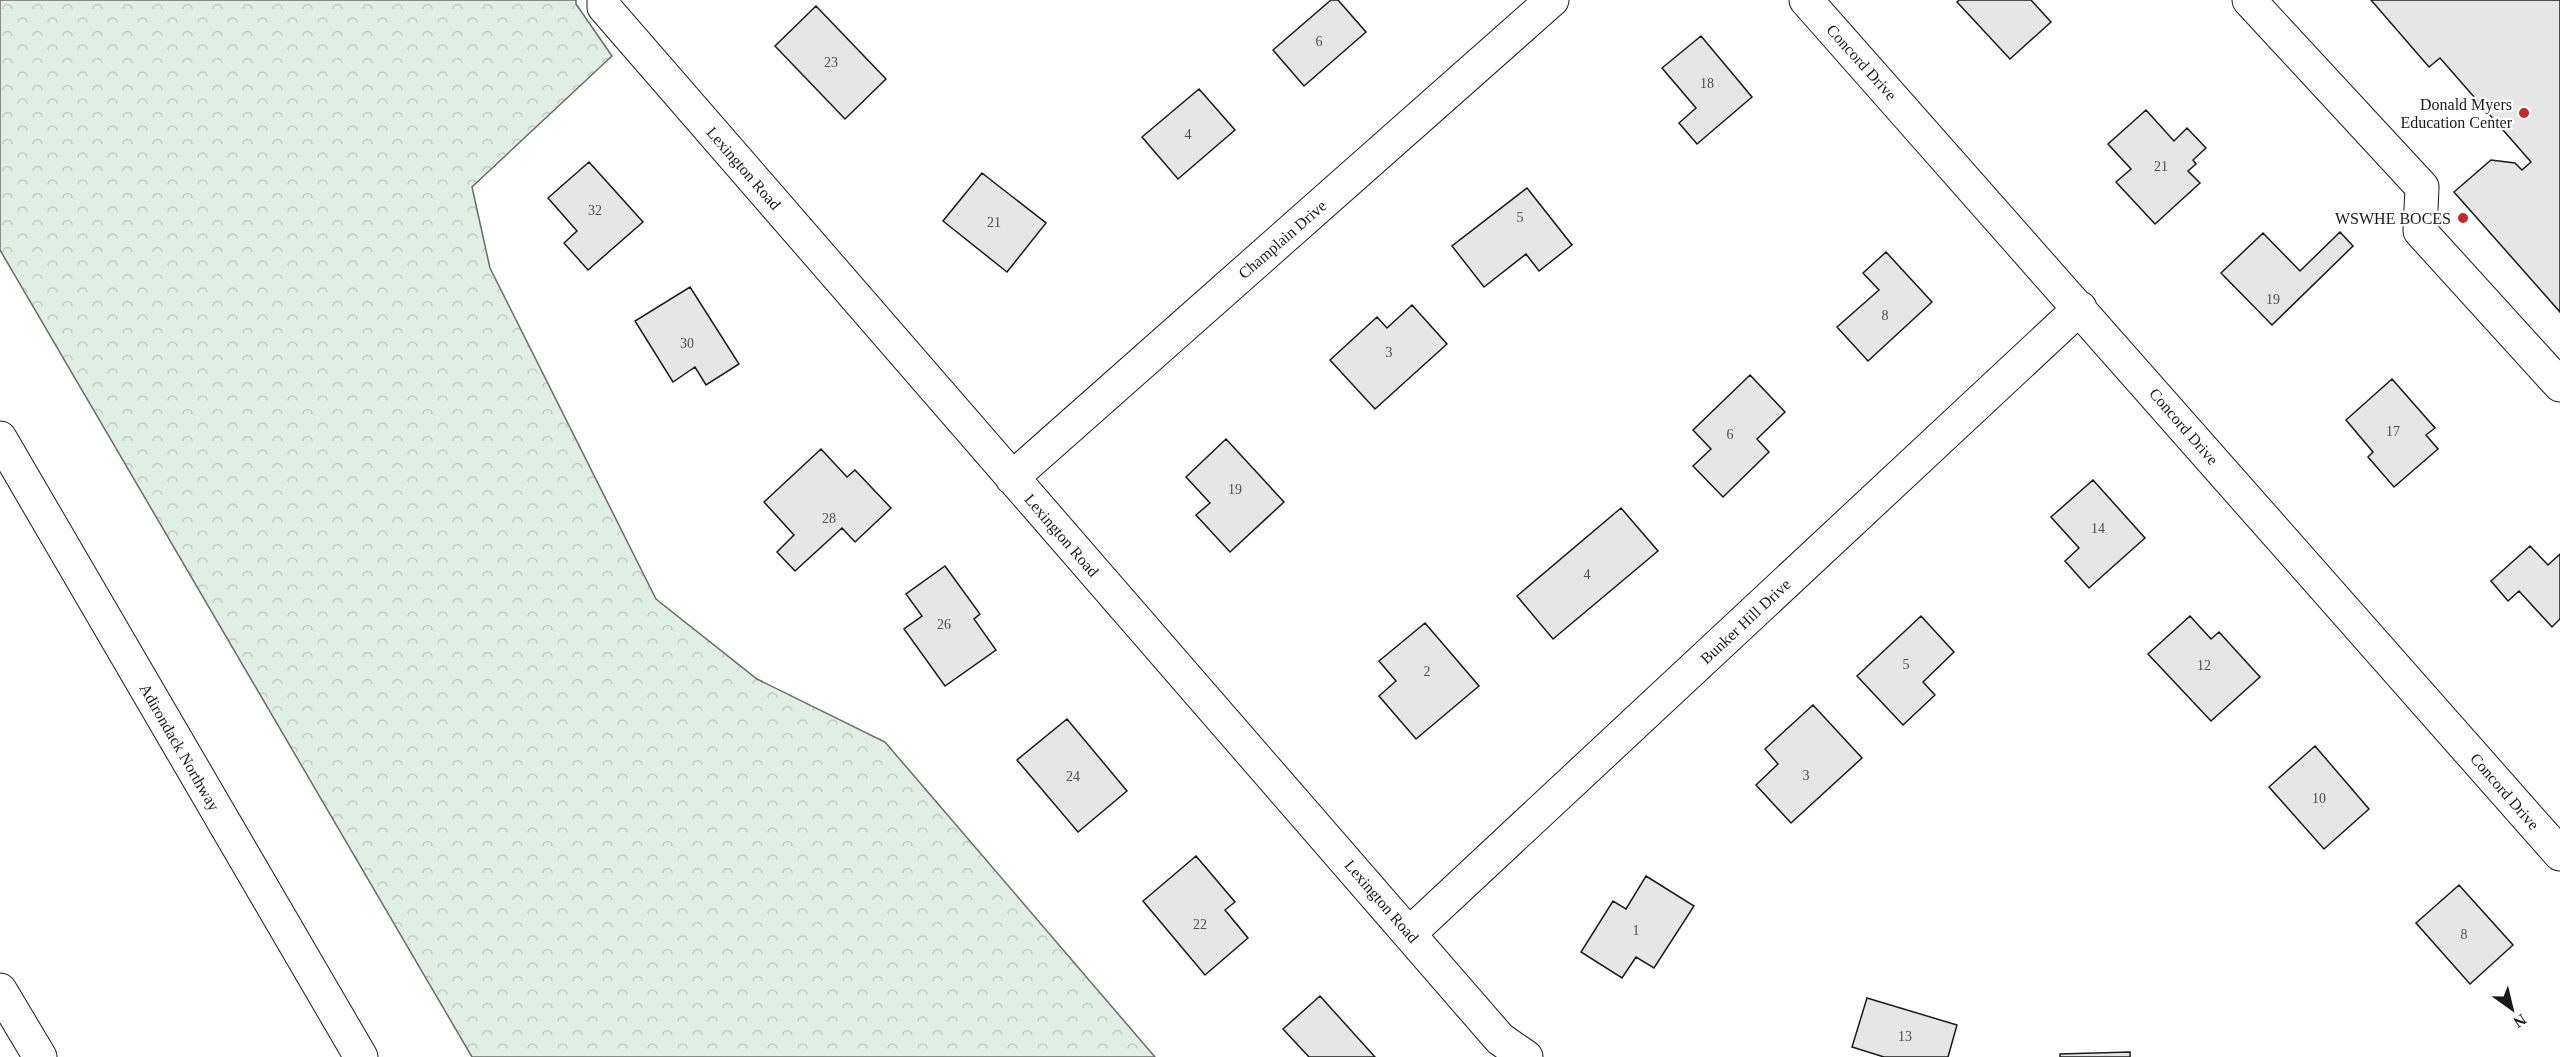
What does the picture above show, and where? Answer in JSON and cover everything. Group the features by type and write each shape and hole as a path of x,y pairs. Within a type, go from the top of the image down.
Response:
{"main road":[{"name":"Champlain Drive","path":"1012,478 1552,0"},
{"name":"Concord Drive","path":"1806,0 2560,854"},
{"path":"2249,0 2422,187 2420,231 2560,385"},
{"name":"Lexington Road","path":"604,4 1500,1039 1526,1057"},
{"name":"Bunker Hill Drive","path":"1410,933 2080,308"},
{"name":"Adirondack Northway","path":"0,438 361,1057"},
{"path":"0,990 40,1057"}],"green space":[{"path":"0,0 576,0 576,4 612,56 472,187 490,268 656,599 757,679 885,742 1155,1057 472,1057 0,250"}],"building":[{"path":"1331,0 1338,0 1366,32 1304,86 1273,50"},
{"path":"1959,0 2031,0 2051,22 2010,59 1957,2"},
{"name":"Donald Myers Education Center","path":"2371,0 2560,0 2560,312 2454,192 2491,160 2515,163 2522,170 2531,162 2440,58 2429,67"},
{"path":"816,6 886,79 845,119 775,46"},
{"path":"1701,36 1752,97 1697,144 1679,123 1696,108 1662,68"},
{"path":"1199,89 1235,130 1178,179 1142,137"},
{"path":"2146,110 2174,141 2187,128 2206,148 2193,160 2196,164 2188,171 2200,183 2155,224 2116,182 2131,169 2108,144"},
{"path":"589,162 643,222 588,270 564,243 577,231 548,198"},
{"path":"982,173 1046,223 1007,272 943,221"},
{"path":"1527,188 1572,245 1539,271 1526,254 1484,287 1452,246"},
{"path":"2340,232 2353,246 2272,325 2221,273 2263,233 2300,271"},
{"path":"1886,252 1932,302 1868,361 1837,327 1879,290 1863,273"},
{"path":"690,287 739,364 706,385 695,367 673,382 635,321"},
{"path":"1412,305 1447,344 1375,409 1330,360 1377,317 1387,328"},
{"path":"1750,375 1785,412 1757,439 1769,452 1723,497 1693,466 1711,449 1693,430"},
{"path":"2392,379 2435,428 2426,435 2438,449 2394,487 2368,457 2373,452 2346,420"},
{"path":"1226,439 1284,502 1230,552 1196,515 1210,503 1186,477"},
{"path":"821,449 847,477 855,470 891,508 855,542 842,528 795,571 777,552 794,535 764,502"},
{"path":"2093,480 2145,538 2089,588 2065,561 2079,548 2051,517"},
{"path":"1621,508 1658,551 1553,639 1517,596"},
{"path":"2530,546 2548,565 2560,554 2560,619 2552,627 2519,591 2508,601 2491,581"},
{"path":"945,566 980,614 974,619 996,650 945,686 904,629 922,616 906,594"},
{"path":"1921,616 1954,652 1923,682 1935,695 1903,725 1857,676"},
{"path":"2190,616 2211,639 2219,632 2260,677 2211,721 2148,654"},
{"path":"1425,623 1479,686 1416,739 1379,696 1396,681 1379,661"},
{"path":"1813,705 1862,758 1791,823 1756,785 1778,764 1765,749"},
{"path":"1067,719 1127,791 1078,832 1017,760"},
{"path":"2315,746 2369,809 2324,849 2269,787"},
{"path":"1196,856 1235,902 1225,910 1248,938 1205,975 1143,901"},
{"path":"1646,876 1694,906 1654,968 1636,957 1622,978 1581,952 1613,901 1626,909"},
{"path":"2459,885 2513,945 2470,984 2416,923"},
{"path":"1320,996 1375,1057 1309,1057 1283,1029"},
{"path":"1867,998 1957,1025 1948,1057 1884,1057 1852,1047"},
{"path":"2130,1052 2130,1057 2060,1057 2060,1054"}],"place":[{"name":"Donald Myers Education Center","path":"2524,113"},
{"name":"WSWHE BOCES","path":"2463,218"}]}
